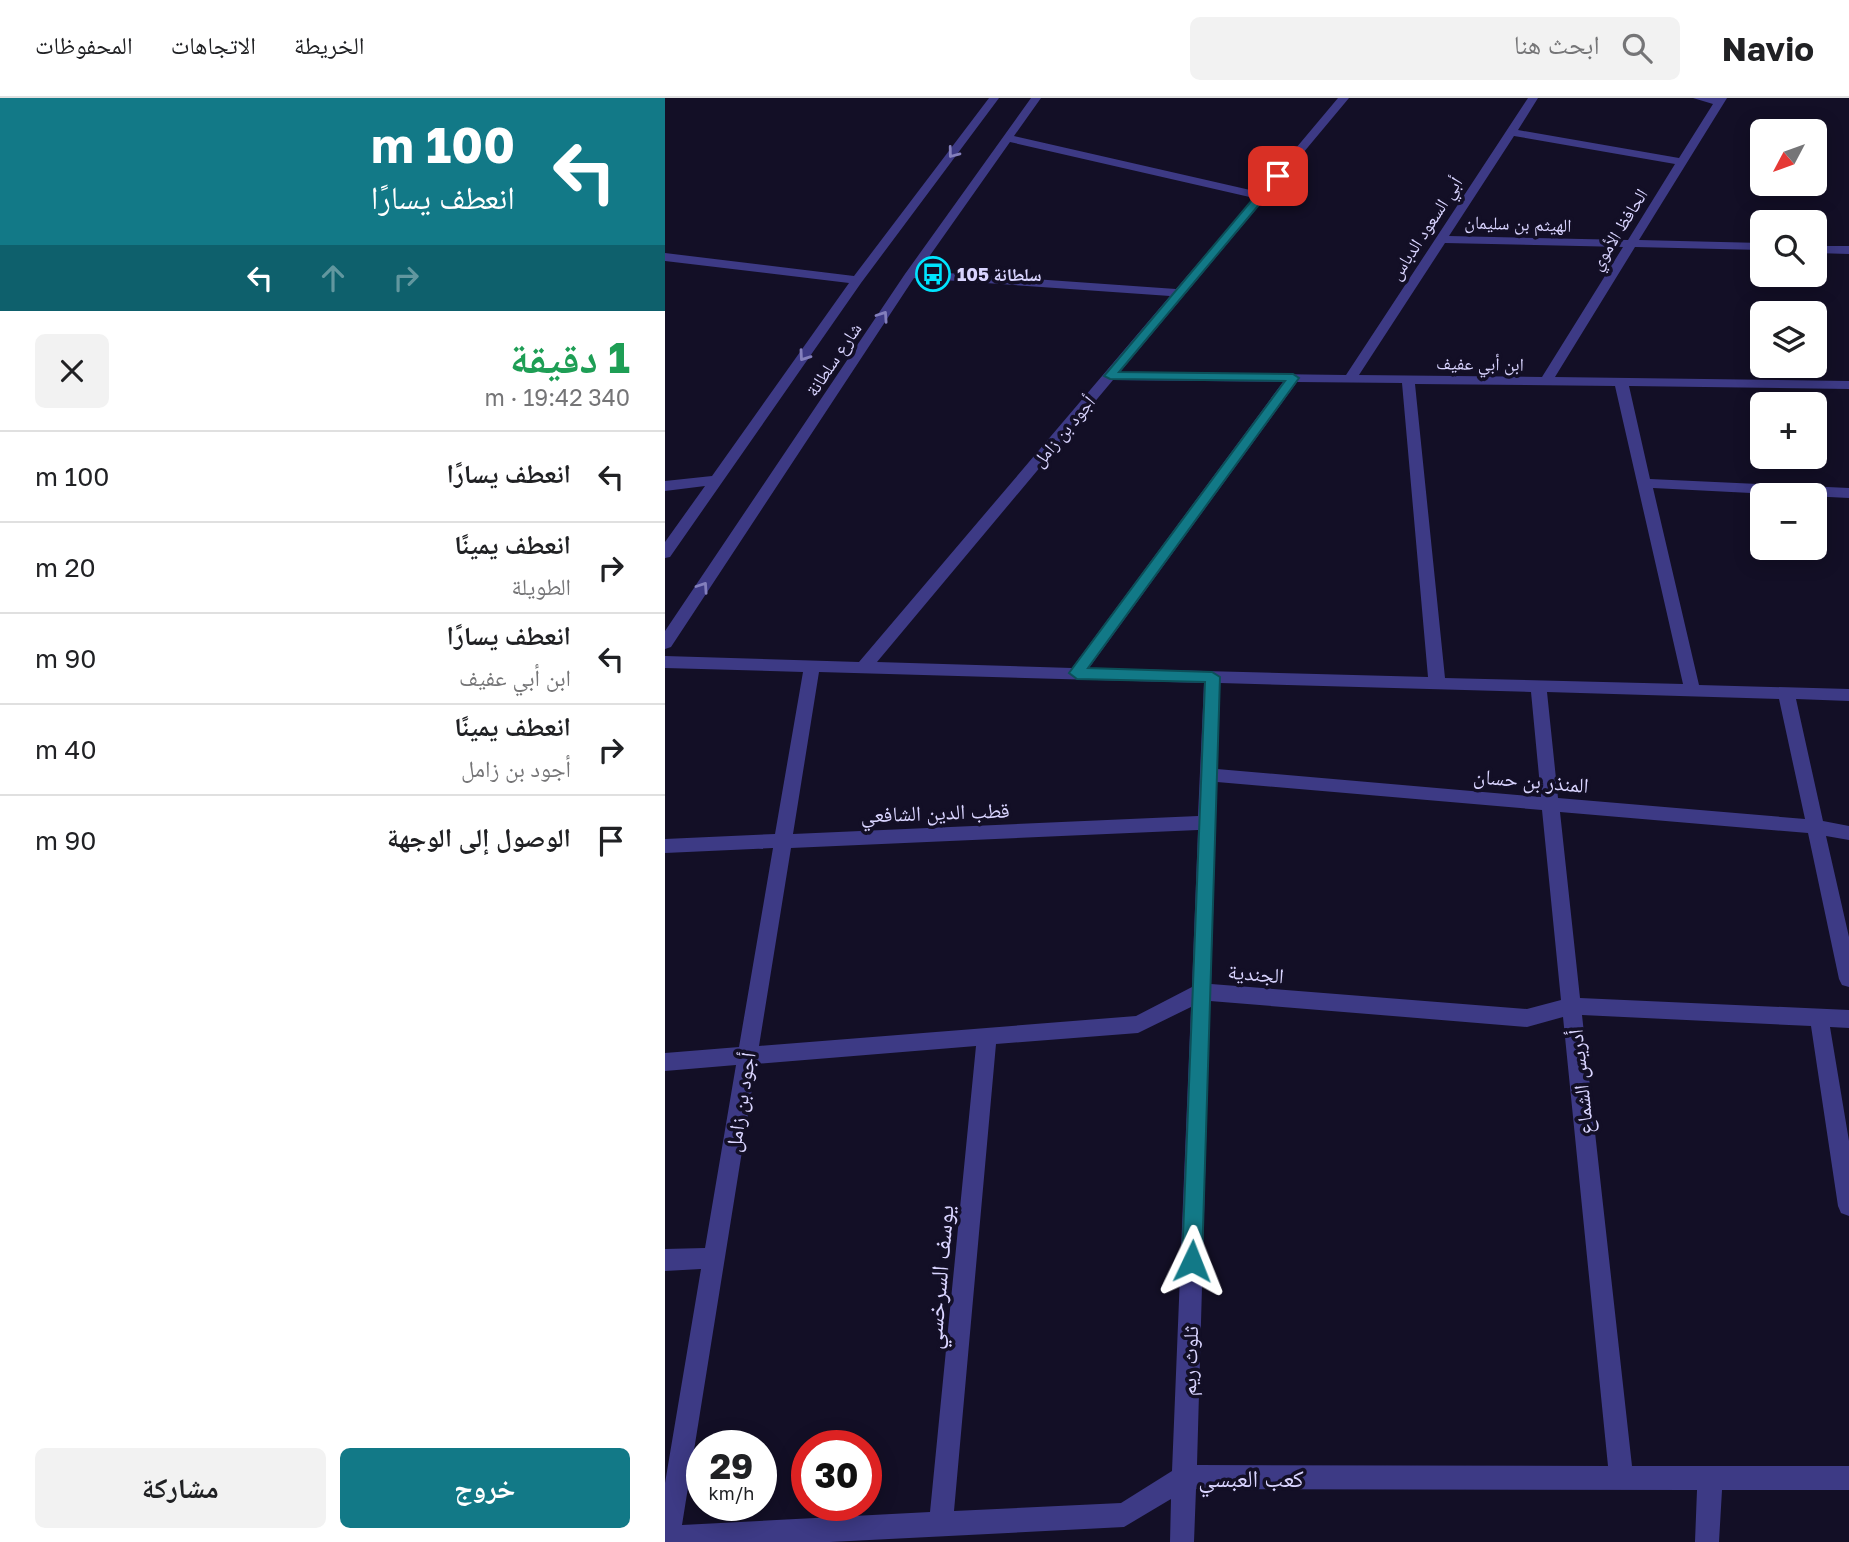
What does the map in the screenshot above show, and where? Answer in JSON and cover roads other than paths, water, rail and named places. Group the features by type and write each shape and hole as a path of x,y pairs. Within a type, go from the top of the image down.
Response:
{"street":[{"name":"شارع سلطانة","path":"665,553 857,280 994,98"},
{"name":"شارع سلطانة","path":"665,643 911,275 1036,98"},
{"name":"أجود بن زامل","path":"864,667 1344,98"},
{"name":"أبي السعود الدباس","path":"1350,379 1533,98"},
{"path":"1698,98 1721,100"},
{"name":"الحافظ الأموي","path":"1546,381 1721,100"},
{"path":"1511,132 1682,162"},
{"path":"1008,138 1261,196"},
{"name":"الهيثم بن سليمان","path":"1441,239 1750,247"},
{"path":"1827,249 1849,250"},
{"path":"665,257 857,280"},
{"path":"911,275 1180,293"},
{"name":"ابن أبي عفيف","path":"1110,376 1849,385"},
{"path":"1077,673 1293,378"},
{"path":"1408,380 1437,683"},
{"path":"1621,382 1692,690"},
{"path":"665,486 716,480"},
{"path":"1644,483 1849,493"},
{"path":"665,662 1849,695"},
{"name":"أجود بن زامل","path":"667,1538 812,666"},
{"name":"ثلوث ريم","path":"1182,1542 1212,677"},
{"name":"أدريس الشماع","path":"1538,686 1621,1478"},
{"path":"1786,693 1849,979"},
{"name":"المنذر بن حسان","path":"1209,775 1816,827 1849,833"},
{"name":"قطب الدين الشافعي","path":"665,846 1207,823"},
{"name":"الجندية","path":"665,1062 1137,1024 1201,992 1527,1018 1572,1006 1849,1019"},
{"path":"1819,1016 1849,1206"},
{"name":"يوسف السرخسي","path":"940,1524 987,1036"},
{"path":"665,1260 714,1258"},
{"name":"كعب العبسي","path":"667,1538 1124,1515 1185,1477 1849,1478"},
{"path":"1707,1542 1710,1478"}],"place":[{"name":"سلطانة 105","path":"933,274"}]}
